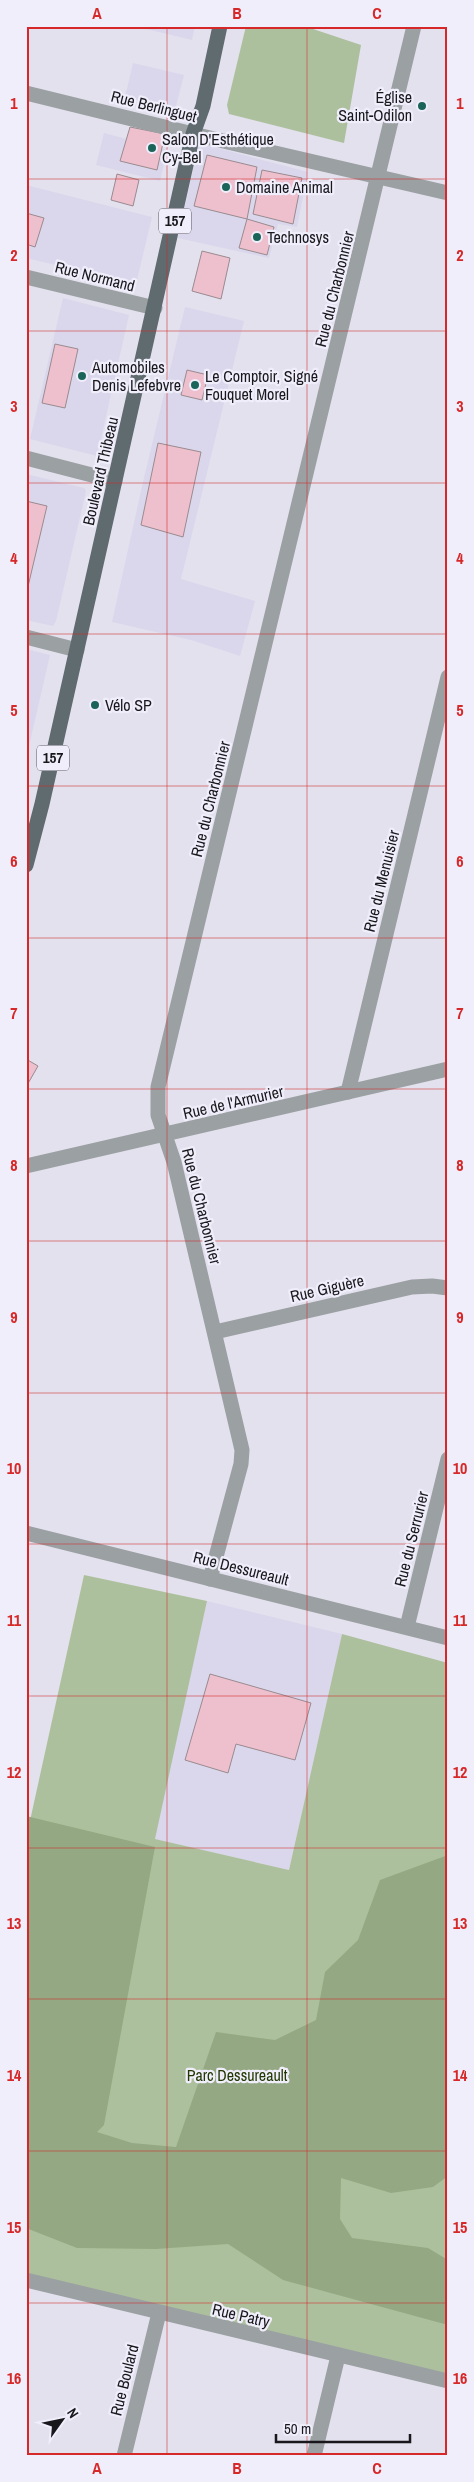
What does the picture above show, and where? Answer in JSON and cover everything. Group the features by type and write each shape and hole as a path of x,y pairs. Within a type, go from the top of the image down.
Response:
{"main road":[{"name":"Boulevard Thibeau","path":"26,865 77,650 193,134 203,106 220,26"}],"street":[{"name":"Rue du Charbonnier","path":"210,1579 242,1457 240,1437 173,1157 158,1115 158,1087 414,26"},
{"name":"Rue Berlinguet","path":"26,93 448,193"},
{"name":"Rue Normand","path":"26,277 155,308"},
{"path":"26,458 115,481"},
{"path":"26,636 77,650"},
{"name":"Rue du Menuisier","path":"348,1092 448,677"},
{"name":"Rue de l'Armurier","path":"26,1166 165,1136 448,1069"},
{"name":"Rue Giguère","path":"215,1332 412,1287 432,1286 448,1288"},
{"name":"Rue du Serrurier","path":"407,1627 445,1480 448,1459"},
{"name":"Rue Dessureault","path":"26,1533 448,1638"},
{"name":"Rue Patry","path":"26,2280 448,2381"},
{"name":"Rue Boulard","path":"124,2456 159,2313"},
{"path":"314,2456 338,2356"}],"shaded area":[{"path":"134,26 195,26 192,40"},
{"path":"133,63 184,75 176,106 173,108 125,97"},
{"path":"104,133 165,149 167,151 160,181 96,165"},
{"path":"199,143 308,172 297,227 278,224 269,258 178,238"},
{"path":"26,185 152,217 136,284 26,258"},
{"path":"63,298 129,315 97,456 30,439"},
{"path":"185,307 244,321 181,579 255,601 240,656 191,640 112,622"},
{"path":"26,474 84,488 86,491 56,621 53,626 26,620"},
{"path":"26,649 50,655 26,759"},
{"path":"207,1601 342,1634 289,1870 154,1839"}],"green space":[{"path":"246,26 304,26 361,45 344,143 229,114 227,105"},
{"name":"Parc Dessureault","path":"84,1575 207,1601 155,1839 289,1870 342,1634 448,1663 448,2381 26,2279 26,1839"},
{"path":"26,1816 155,1847 104,2125 97,2132 132,2143 176,2147 216,2032 275,2040 316,2020 325,1972 358,1940 380,1880 448,1855 448,2176 433,2187 391,2193 341,2178 340,2219 352,2238 428,2248 448,2260 448,2325 283,2280 228,2244 156,2249 77,2248 26,2228"}],"building":[{"path":"130,127 165,134 157,170 120,161"},
{"name":"Domaine Animal","path":"207,155 257,167 247,219 194,206"},
{"path":"262,170 302,178 293,224 253,214"},
{"path":"117,174 139,180 133,206 111,200"},
{"path":"26,213 44,218 35,247 26,244"},
{"name":"Technosys","path":"247,219 274,227 267,255 239,248"},
{"path":"202,251 230,258 221,299 192,291"},
{"path":"55,344 78,349 65,408 42,403"},
{"name":"Le Comptoir, Signé Fouquet Morel","path":"187,370 208,375 202,400 181,395"},
{"path":"158,443 201,452 183,537 141,525"},
{"path":"26,501 47,506 26,595"},
{"path":"26,1059 38,1066 26,1087"},
{"path":"210,1674 311,1703 295,1760 236,1744 228,1773 185,1760"}],"place":[{"name":"Église Saint-Odilon","path":"422,106"},
{"name":"Salon D'Esthétique Cy-Bel","path":"152,148"},
{"name":"Domaine Animal","path":"226,187"},
{"name":"Technosys","path":"257,237"},
{"name":"Automobiles Denis Lefebvre","path":"82,376"},
{"name":"Le Comptoir, Signé Fouquet Morel","path":"195,385"},
{"name":"Vélo SP","path":"95,705"}]}
